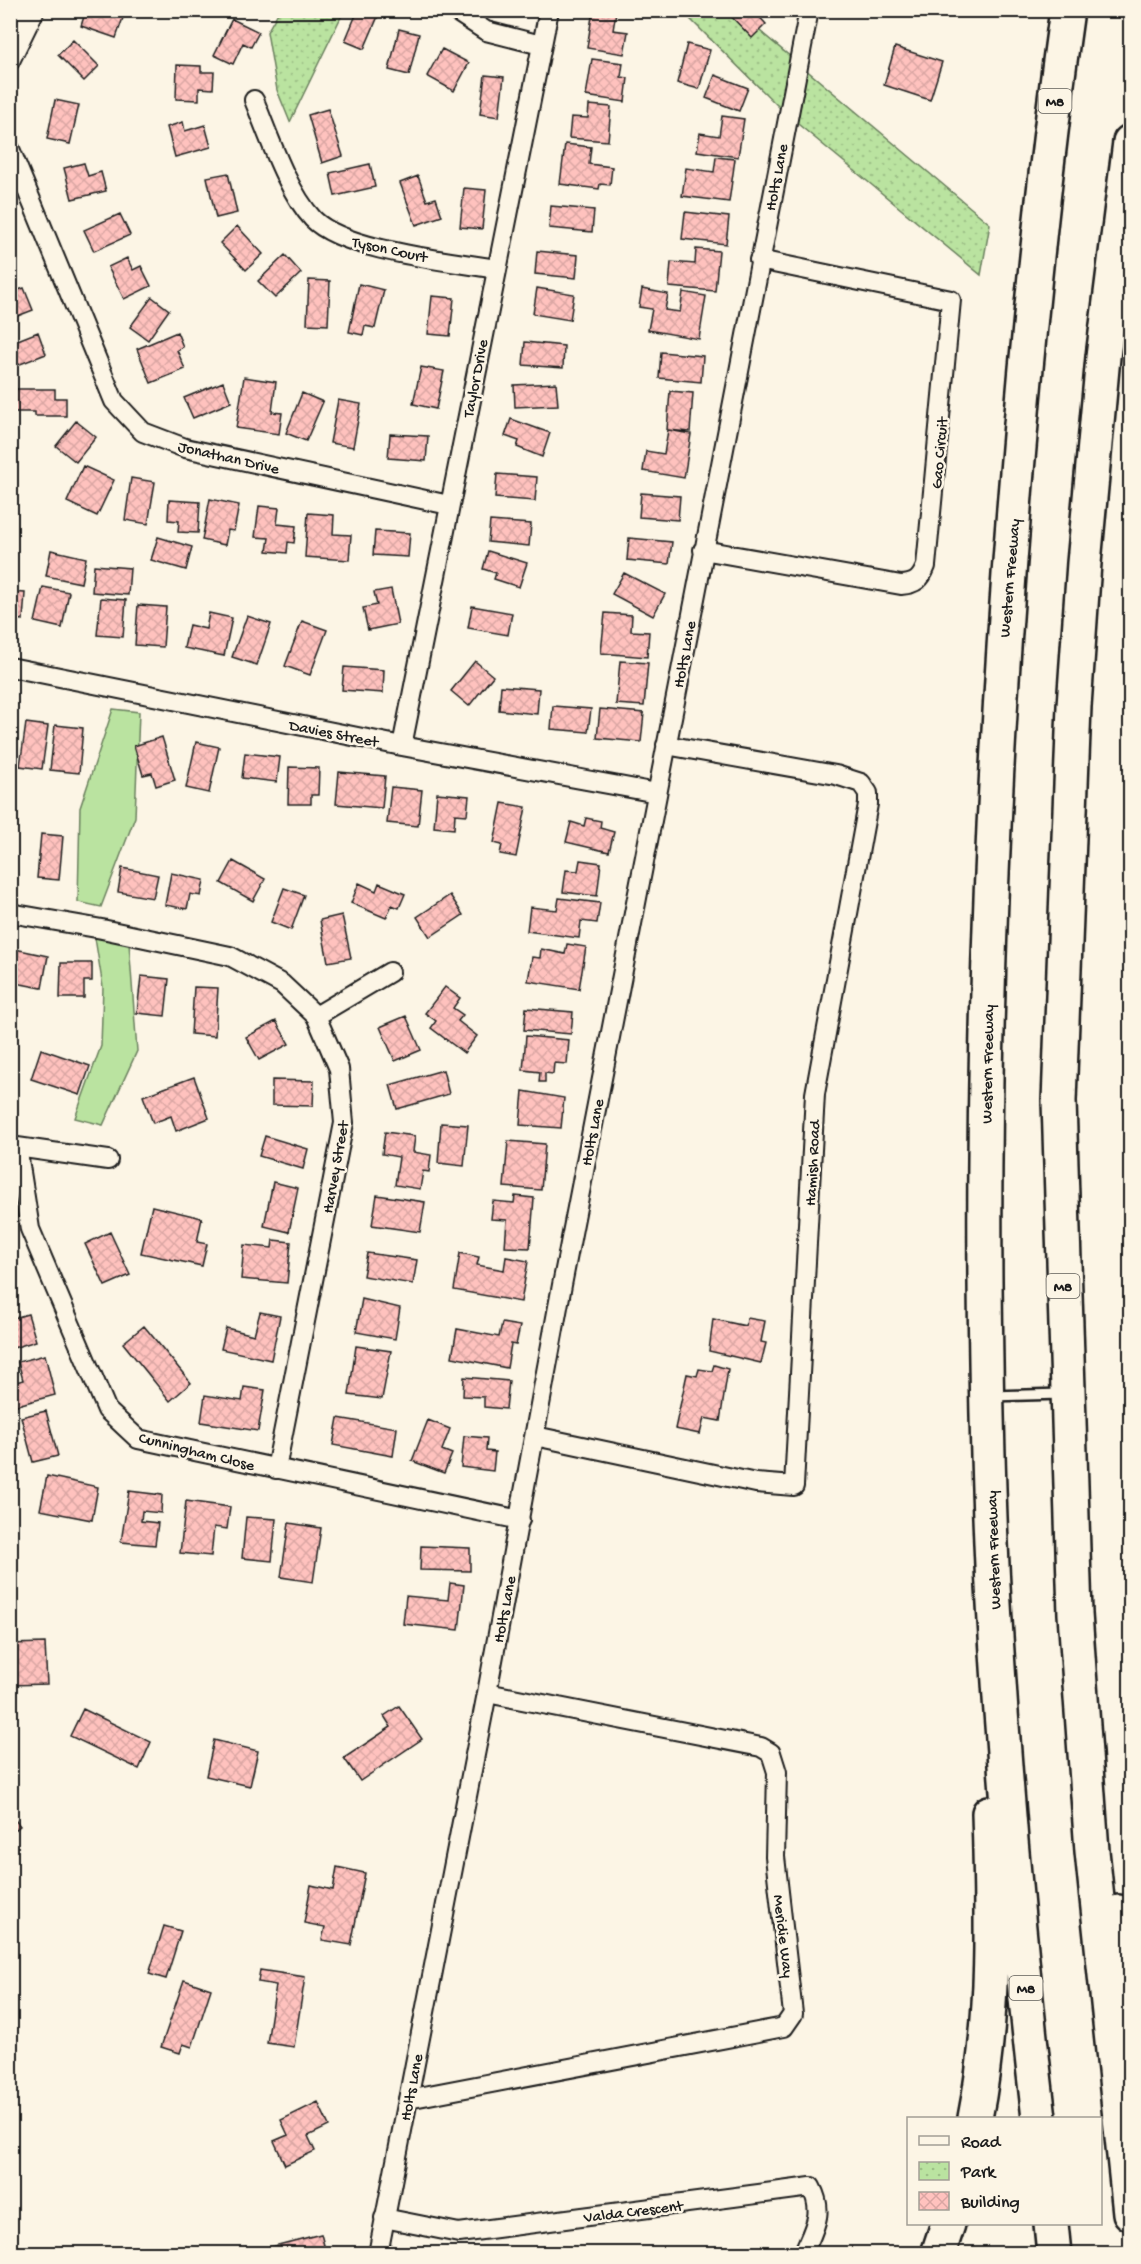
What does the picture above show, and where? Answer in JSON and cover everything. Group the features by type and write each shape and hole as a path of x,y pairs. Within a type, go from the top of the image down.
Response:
{"highway":[{"path":"1043,192 1053,10"},
{"name":"Western Freeway","path":"1039,2117 994,1619 986,1396 987,1013 1001,664 1043,192 1067,10"},
{"name":"M8","path":"1131,142 1103,357 1075,694 1059,1101 1060,1194 1075,1614 1092,1851 1131,2213"},
{"path":"1103,357 1131,237"},
{"path":"1075,1614 1131,1980"},
{"path":"975,2117 989,2006 992,1923 988,1782 994,1619"},
{"path":"938,2253 947,2225"},
{"path":"1051,2225 1054,2253"}],"street":[{"path":"454,10 486,31 541,45"},
{"name":"Taylor Drive","path":"402,746 549,10"},
{"name":"Holts Lane","path":"378,2253 487,1693 703,550 809,10"},
{"path":"10,14 32,17 10,61"},
{"name":"Tyson Court","path":"254,100 294,188 313,218 330,232 358,243 496,269"},
{"name":"Jonathan Drive","path":"10,149 114,401 143,432 185,448 449,505"},
{"name":"Gao Circuit","path":"703,550 901,585 912,585 921,578 926,566 951,300 759,260"},
{"name":"Davies Street","path":"10,666 402,746 657,793"},
{"name":"Hamish Road","path":"534,1436 756,1483 794,1486 815,1094 838,961 865,834 868,794 861,783 836,775 666,745"},
{"name":"Harvey Street","path":"10,913 102,928 230,956 282,984 316,1016 339,1069 344,1123 276,1469"},
{"path":"316,1016 390,972"},
{"name":"Cunningham Close","path":"108,1160 17,1147 30,1229 107,1410 138,1439 520,1520"},
{"name":"Meridie Way","path":"408,2099 784,2027 793,2014 775,1857 777,1772 771,1753 761,1747 487,1693"},
{"name":"Valda Crescent","path":"384,2218 459,2233 811,2187 820,2203 816,2222 803,2253"}],"lane":[{"path":"986,1396 1068,1394"}],"green space":[{"path":"279,11 348,11 341,17 290,122 277,90 267,32"},
{"path":"682,11 736,11 990,224 981,275 787,115"},
{"path":"113,709 139,712 135,817 101,907 78,902 80,808"},
{"path":"95,938 129,943 137,1051 103,1125 75,1118 101,1046 103,987"}],"building":[{"path":"86,10 110,10 124,15 116,38 81,26"},
{"path":"358,10 372,10 379,14 364,49 345,41"},
{"path":"593,10 616,12 613,30 628,32 624,54 587,48"},
{"path":"725,10 753,10 766,24 752,38"},
{"path":"232,19 259,32 251,47 243,43 233,64 214,55"},
{"path":"399,29 419,34 409,75 389,70"},
{"path":"73,40 99,66 84,81 58,55"},
{"path":"687,44 710,50 699,89 677,83"},
{"path":"895,47 942,62 930,100 884,85"},
{"path":"442,49 469,63 454,91 427,76"},
{"path":"592,59 623,63 621,77 628,78 625,102 586,96"},
{"path":"177,65 201,66 201,72 214,72 213,89 199,88 199,100 176,99"},
{"path":"485,75 504,77 499,117 480,114"},
{"path":"715,75 748,88 739,111 706,98"},
{"path":"55,100 79,105 70,144 47,139"},
{"path":"589,105 611,107 608,141 569,138 571,117 588,118"},
{"path":"328,109 343,156 322,163 308,115"},
{"path":"722,116 744,119 738,157 697,151 700,133 719,136"},
{"path":"183,122 185,131 205,125 211,147 175,157 167,127"},
{"path":"565,144 591,147 589,164 612,167 610,185 600,184 599,189 560,184"},
{"path":"716,157 735,159 729,202 682,196 686,168 714,172"},
{"path":"84,163 88,176 101,172 106,191 72,199 64,168"},
{"path":"370,164 375,187 335,196 330,173"},
{"path":"228,173 237,213 216,218 207,177"},
{"path":"418,176 427,201 436,198 442,216 416,225 400,183"},
{"path":"464,188 486,190 482,229 460,227"},
{"path":"551,206 594,210 592,232 549,228"},
{"path":"685,212 729,217 726,244 682,239"},
{"path":"120,214 130,235 94,251 84,230"},
{"path":"237,226 263,254 246,270 220,243"},
{"path":"696,249 719,251 715,291 669,287 671,262 695,264"},
{"path":"537,251 578,255 576,278 535,274"},
{"path":"285,255 301,273 275,298 258,281"},
{"path":"127,258 133,270 141,266 151,286 124,299 108,267"},
{"path":"309,280 330,281 328,325 307,324"},
{"path":"359,284 384,290 375,328 365,326 363,335 349,332"},
{"path":"24,288 33,310 10,319 10,293"},
{"path":"537,288 574,294 570,320 533,314"},
{"path":"642,289 668,294 665,310 680,312 683,292 706,296 699,339 648,330 652,309 639,307"},
{"path":"432,296 454,298 450,336 428,334"},
{"path":"152,297 169,310 148,340 130,327"},
{"path":"38,332 46,354 10,368 10,343"},
{"path":"177,332 183,347 177,350 185,369 151,383 137,349"},
{"path":"525,342 564,346 563,368 523,365"},
{"path":"661,352 703,356 701,382 659,378"},
{"path":"421,367 444,371 436,409 413,404"},
{"path":"244,377 276,382 272,412 282,413 279,434 236,428"},
{"path":"223,382 231,402 193,418 184,398"},
{"path":"556,383 558,405 515,407 514,385"},
{"path":"10,389 55,389 55,398 66,398 66,416 35,416 35,412 10,412"},
{"path":"670,391 693,393 690,432 667,430"},
{"path":"302,393 323,402 306,441 286,433"},
{"path":"338,400 361,404 353,447 330,443"},
{"path":"511,419 550,433 542,457 517,447 519,441 505,436"},
{"path":"76,421 96,437 76,462 56,446"},
{"path":"668,430 691,434 684,478 643,471 646,451 664,454"},
{"path":"390,434 428,436 426,461 388,458"},
{"path":"83,466 114,480 97,516 67,502"},
{"path":"497,474 537,477 535,501 495,498"},
{"path":"131,478 155,482 148,524 125,520"},
{"path":"641,493 680,496 678,520 639,517"},
{"path":"210,499 239,505 234,531 228,530 225,545 202,540"},
{"path":"169,500 200,502 198,533 178,532 179,521 168,520"},
{"path":"259,506 279,508 277,524 296,526 294,543 288,542 287,553 267,551 269,538 255,537"},
{"path":"308,513 334,515 333,534 351,535 349,560 305,557"},
{"path":"490,521 531,524 529,546 488,542"},
{"path":"375,531 410,533 408,557 373,555"},
{"path":"158,537 192,547 186,570 151,560"},
{"path":"629,538 672,542 669,564 627,560"},
{"path":"51,550 86,558 81,583 46,576"},
{"path":"488,551 527,563 519,587 494,579 496,573 483,569"},
{"path":"94,565 130,568 128,595 92,592"},
{"path":"624,573 665,594 653,616 612,594"},
{"path":"43,587 69,592 62,628 35,622"},
{"path":"391,589 398,624 368,630 363,608 377,605 374,592"},
{"path":"10,592 25,593 23,620 10,619"},
{"path":"101,598 126,600 123,637 97,635"},
{"path":"138,605 166,607 163,647 135,645"},
{"path":"472,606 512,613 508,635 468,628"},
{"path":"209,613 232,618 224,656 184,648 189,625 206,629"},
{"path":"605,613 632,615 631,631 649,632 647,657 601,653"},
{"path":"247,616 271,624 257,665 232,657"},
{"path":"302,621 327,630 310,675 285,666"},
{"path":"475,661 493,676 469,706 451,691"},
{"path":"620,661 648,663 644,706 616,704"},
{"path":"344,667 384,670 383,693 342,690"},
{"path":"501,686 539,689 537,714 499,710"},
{"path":"553,706 591,709 588,732 551,729"},
{"path":"600,709 644,713 641,742 597,738"},
{"path":"26,723 48,726 42,769 20,766"},
{"path":"55,725 83,728 79,773 50,770"},
{"path":"162,737 175,780 156,786 152,773 143,775 134,746"},
{"path":"196,742 219,747 209,793 186,788"},
{"path":"245,753 280,757 277,782 242,778"},
{"path":"289,767 319,768 318,795 311,795 311,804 288,804"},
{"path":"339,772 385,776 382,808 336,804"},
{"path":"391,787 422,790 418,826 387,823"},
{"path":"437,793 469,796 467,815 455,814 454,829 434,827"},
{"path":"502,803 526,807 516,857 500,854 502,845 494,843"},
{"path":"586,818 601,821 600,828 614,832 609,852 566,842 571,822 584,826"},
{"path":"41,834 63,836 59,880 37,878"},
{"path":"580,860 601,863 597,896 563,892 566,870 578,871"},
{"path":"233,861 265,879 253,901 221,883"},
{"path":"122,868 158,875 153,898 118,892"},
{"path":"171,873 204,880 201,896 190,894 187,909 165,905"},
{"path":"359,883 376,891 379,883 405,894 399,908 392,905 386,918 351,903"},
{"path":"284,888 304,895 291,930 271,922"},
{"path":"450,895 463,915 430,937 417,917"},
{"path":"559,898 600,903 597,923 581,921 579,938 527,931 530,907 557,910"},
{"path":"342,915 351,958 328,962 320,920"},
{"path":"567,944 586,947 579,989 528,981 532,957 540,958 541,949 565,954"},
{"path":"15,949 48,956 42,988 10,982"},
{"path":"61,963 92,963 92,981 84,981 84,998 60,998"},
{"path":"141,976 169,979 165,1016 137,1013"},
{"path":"194,987 218,988 215,1036 191,1034"},
{"path":"445,987 460,998 453,1008 463,1015 458,1021 477,1036 464,1053 431,1028 436,1021 425,1013"},
{"path":"526,1008 573,1012 571,1034 524,1030"},
{"path":"406,1016 421,1050 395,1061 380,1027"},
{"path":"276,1021 289,1044 259,1060 246,1037"},
{"path":"526,1036 569,1040 567,1064 554,1063 553,1074 545,1073 545,1082 539,1082 540,1072 523,1070"},
{"path":"41,1049 90,1066 80,1095 31,1079"},
{"path":"443,1070 449,1094 397,1109 390,1085"},
{"path":"194,1077 209,1118 176,1131 171,1116 153,1123 143,1096"},
{"path":"272,1080 314,1081 313,1106 272,1105"},
{"path":"523,1091 564,1098 561,1128 520,1125"},
{"path":"441,1123 468,1125 464,1166 438,1163"},
{"path":"385,1132 415,1136 413,1152 431,1155 429,1172 423,1171 420,1189 395,1185 399,1157 382,1154"},
{"path":"265,1136 308,1149 303,1169 259,1156"},
{"path":"508,1141 545,1144 541,1190 504,1187"},
{"path":"273,1182 298,1188 289,1232 264,1226"},
{"path":"377,1195 425,1202 420,1232 372,1225"},
{"path":"515,1196 534,1198 530,1248 505,1247 507,1220 491,1219 493,1201 514,1203"},
{"path":"152,1206 202,1218 197,1242 207,1244 202,1266 141,1253"},
{"path":"110,1232 130,1275 105,1286 85,1244"},
{"path":"273,1240 291,1242 287,1283 241,1279 244,1245 272,1248"},
{"path":"367,1253 417,1260 413,1284 363,1276"},
{"path":"460,1253 479,1257 477,1265 504,1270 506,1257 528,1261 521,1302 454,1290"},
{"path":"362,1299 400,1308 395,1339 356,1332"},
{"path":"260,1312 280,1316 271,1360 221,1349 226,1328 254,1335"},
{"path":"28,1314 36,1341 10,1349 10,1319"},
{"path":"747,1318 765,1321 761,1342 766,1343 761,1363 709,1351 713,1319 746,1326"},
{"path":"502,1323 520,1326 516,1345 511,1344 507,1368 452,1357 457,1329 499,1337"},
{"path":"144,1326 191,1383 170,1401 123,1343"},
{"path":"356,1346 391,1351 382,1399 349,1395"},
{"path":"45,1355 55,1395 10,1407 10,1384 23,1380 18,1362"},
{"path":"714,1365 728,1369 720,1421 704,1418 700,1434 675,1429 687,1374 697,1376 699,1369 712,1371"},
{"path":"464,1377 509,1381 506,1409 484,1407 484,1397 463,1396"},
{"path":"244,1387 265,1390 258,1431 201,1422 205,1395 242,1401"},
{"path":"46,1411 58,1456 33,1462 21,1417"},
{"path":"338,1418 397,1428 393,1456 333,1445"},
{"path":"428,1420 450,1429 442,1450 452,1454 444,1473 412,1461"},
{"path":"464,1436 487,1438 486,1451 495,1452 493,1471 461,1467"},
{"path":"47,1476 98,1487 92,1520 40,1510"},
{"path":"129,1491 162,1495 161,1513 142,1511 141,1521 158,1523 155,1545 121,1542"},
{"path":"186,1501 230,1507 227,1529 214,1527 211,1556 180,1553"},
{"path":"246,1517 276,1519 272,1561 242,1558"},
{"path":"289,1523 321,1528 313,1582 281,1577"},
{"path":"421,1546 470,1548 470,1571 420,1570"},
{"path":"450,1583 464,1585 459,1630 403,1624 406,1596 448,1600"},
{"path":"45,1643 47,1684 10,1685 10,1644"},
{"path":"399,1706 422,1739 360,1781 344,1758 391,1727 384,1716"},
{"path":"83,1709 151,1742 139,1769 70,1736"},
{"path":"214,1740 258,1751 250,1786 206,1776"},
{"path":"10,1814 20,1826 10,1834"},
{"path":"337,1867 365,1873 351,1945 322,1940 325,1927 304,1923 311,1885 333,1890"},
{"path":"164,1926 181,1931 166,1979 149,1974"},
{"path":"260,1970 305,1977 294,2047 267,2043 276,1985 258,1982"},
{"path":"184,1980 211,1989 192,2047 183,2044 180,2053 161,2047"},
{"path":"318,2102 329,2126 308,2136 315,2151 285,2165 274,2141 288,2135 281,2120"},
{"path":"321,2234 325,2249 310,2254 243,2254"}]}
